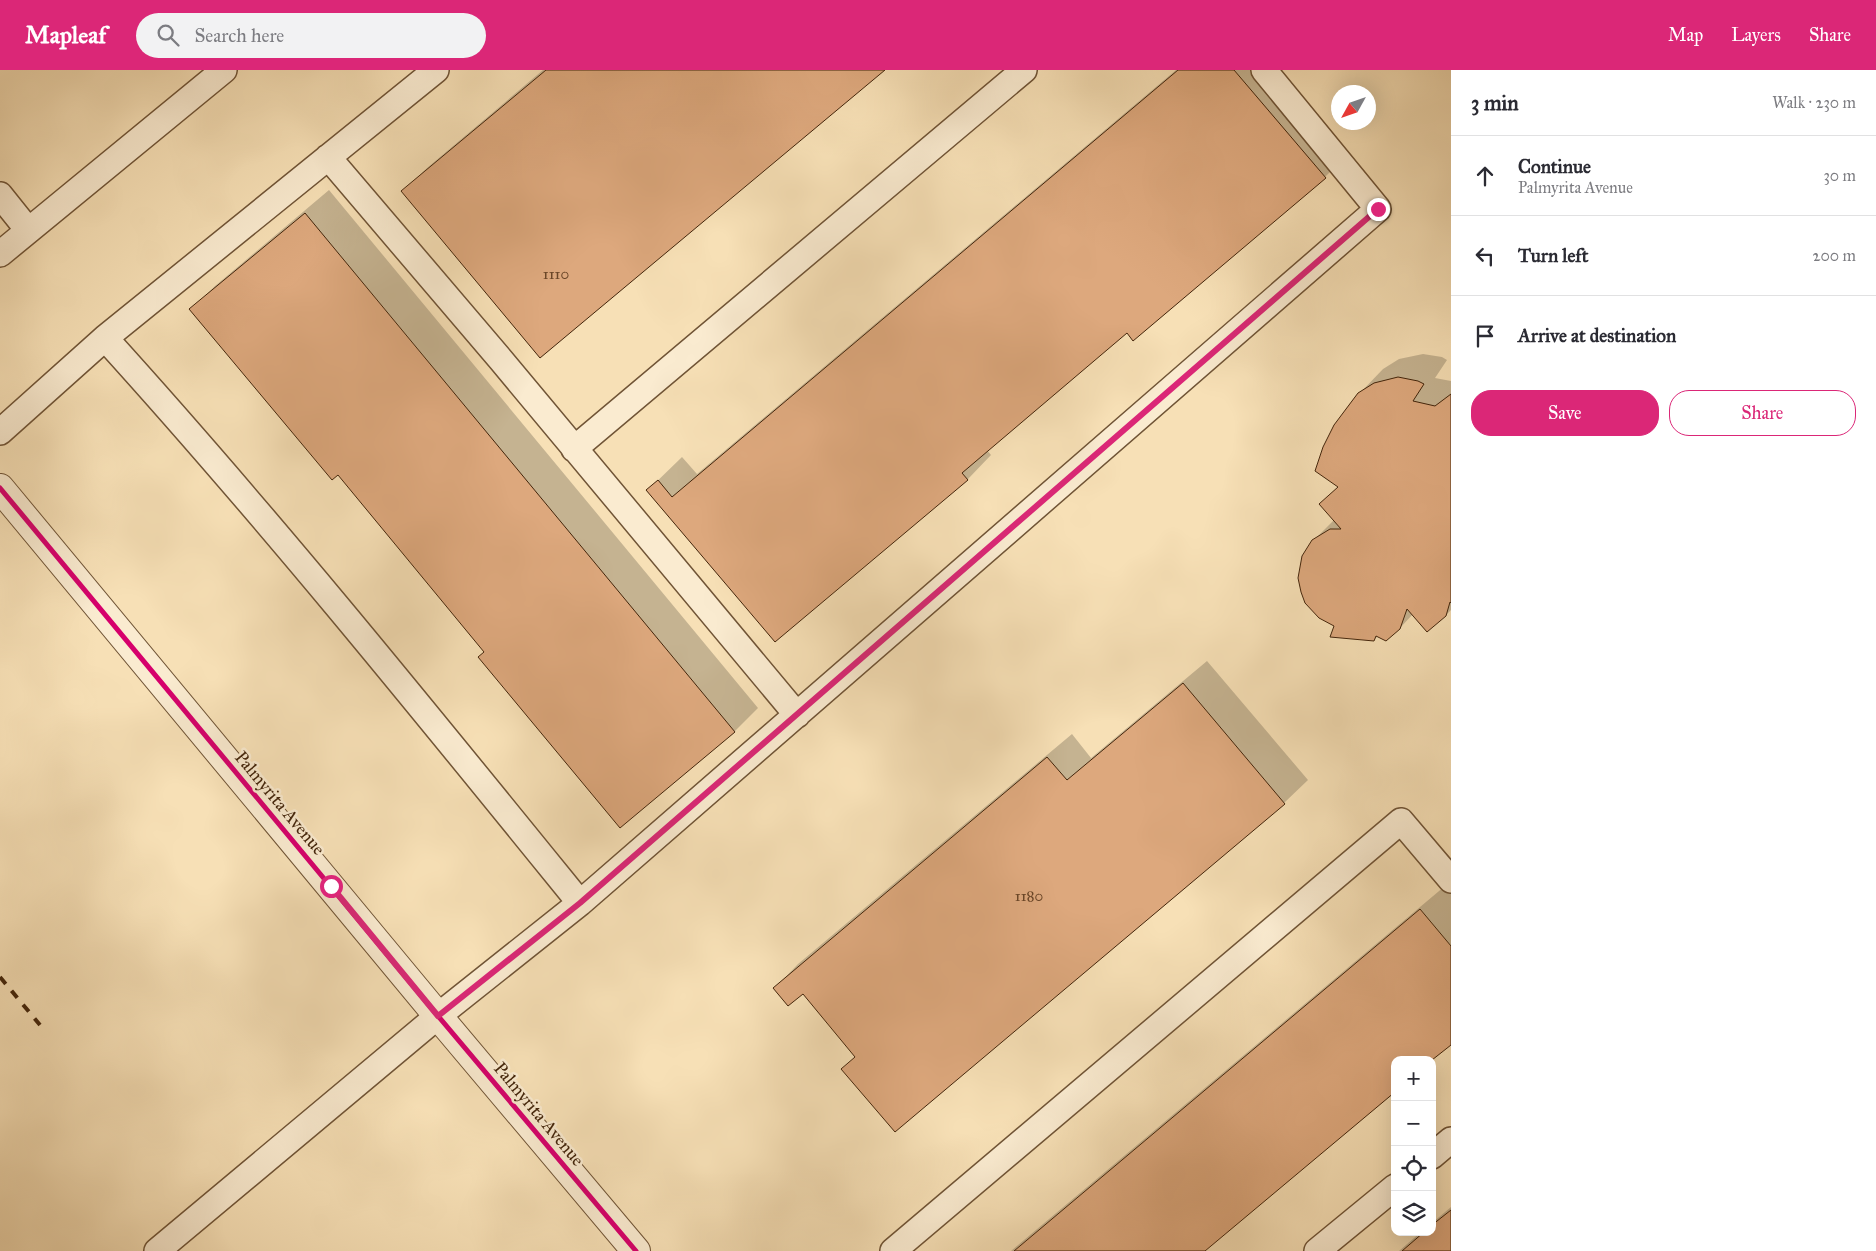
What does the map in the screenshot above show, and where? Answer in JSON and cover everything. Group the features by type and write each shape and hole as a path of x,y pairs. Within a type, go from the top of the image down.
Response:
{"street":[{"name":"Palmyrita Avenue","path":"0,488 438,1016 636,1251"}],"lane":[{"path":"0,254 224,70"},
{"path":"0,432 105,338 436,70"},
{"path":"574,449 1024,70"},
{"path":"157,1251 438,1016 580,903 1378,209 1264,70"},
{"path":"328,157 797,715"},
{"path":"0,195 28,230"},
{"path":"105,338 170,410 414,698 580,903"},
{"path":"893,1251 1401,821 1451,880"},
{"path":"1436,1153 1451,1140"},
{"path":"1317,1251 1391,1190"}],"building":[{"path":"546,70 885,70 540,358 401,191"},
{"path":"1178,70 1234,70 1326,178 1133,341 1127,333 962,473 968,480 775,642 646,490 658,480 672,497"},
{"path":"305,213 735,732 620,828 478,657 484,652 338,475 332,480 189,309"},
{"path":"1398,377 1424,384 1413,401 1435,406 1451,394 1451,603 1446,616 1427,632 1407,609 1400,629 1386,641 1376,636 1374,641 1330,637 1334,626 1319,618 1305,603 1298,578 1302,556 1312,540 1330,529 1341,529 1319,504 1338,487 1315,471 1323,447 1334,425 1358,393 1374,383"},
{"path":"1183,683 1285,804 895,1132 841,1069 855,1057 803,994 788,1006 773,988 1047,757 1067,780"},
{"path":"1420,909 1451,946 1451,1045 1436,1057 1391,1056 1391,1095 1205,1251 1014,1251"},
{"path":"1451,1210 1451,1251 1402,1251 1419,1236 1436,1236 1436,1222"}],"railway":[{"path":"0,977 40,1025"}],"cycle path":[{"path":"0,488 438,1016 636,1251"}],"route":[{"path":"331,886 438,1016 580,903 1378,209"}]}
